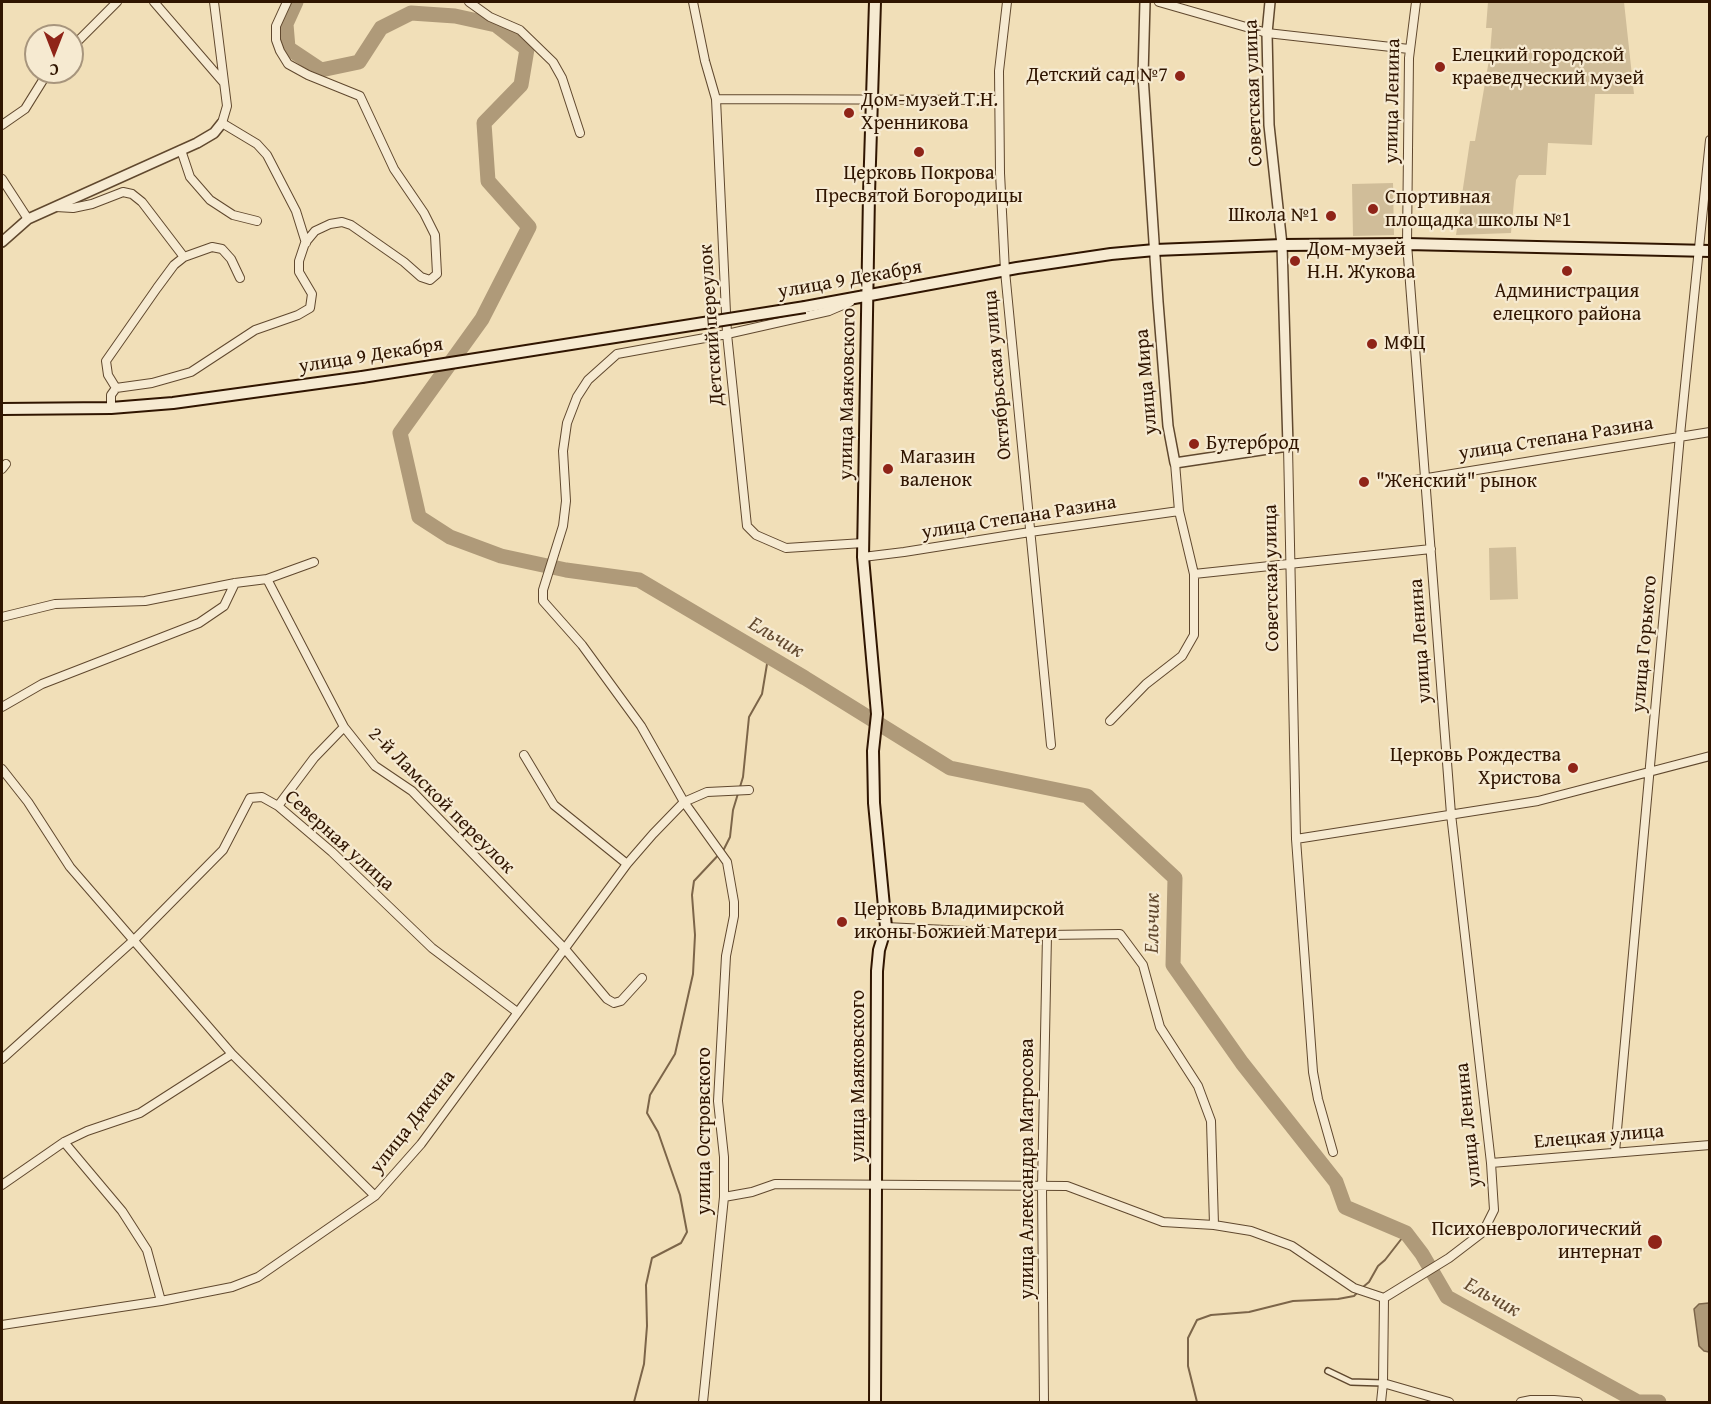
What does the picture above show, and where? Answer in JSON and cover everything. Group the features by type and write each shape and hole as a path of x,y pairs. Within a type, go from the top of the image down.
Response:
{"main road":[{"name":"улица Маяковского","path":"874,1402 877,971 879,950 886,927 874,803 873,751 877,714 863,557 864,297 875,2"},
{"name":"улица 9 Декабря","path":"2,409 62,410 172,403 362,377 805,307 1111,254 1282,245 1407,243 1710,251"}],"street":[{"path":"84,35 117,2"},
{"path":"154,2 225,84"},
{"path":"2,242 28,219 214,134 222,123 227,106 214,2"},
{"path":"111,408 111,395 116,388 152,383 191,372 255,330 298,315 310,308 312,294 300,272 299,261 306,243 315,231 330,224 342,222 351,225 421,277 430,280 437,274 435,235 424,213 394,169 360,96 298,70 288,64 280,51 276,40 276,26 287,2"},
{"path":"469,2 490,16 520,30 553,62 562,78 580,133"},
{"name":"Детский переулок","path":"693,2 705,61 716,99 727,334 747,526 756,536 786,548 863,543"},
{"name":"Октябрьская улица","path":"1007,2 999,70 1005,271 1051,745"},
{"name":"улица Мира","path":"1110,722 1146,684 1182,656 1194,635 1194,574 1179,511 1175,463 1168,426 1143,76 1145,2"},
{"path":"1159,2 1267,33 1409,49"},
{"name":"Советская улица","path":"1270,2 1267,33 1269,125 1282,245 1296,839 1313,1072 1318,1100 1333,1152"},
{"name":"улица Ленина","path":"1384,1298 1449,1258 1483,1232 1494,1210 1491,1163 1451,814 1407,243 1409,49 1416,2"},
{"path":"2,125 25,109 41,84"},
{"path":"716,99 999,100"},
{"path":"222,123 257,144 267,155 296,211 306,243"},
{"name":"улица Горького","path":"1615,1152 1697,250 1710,140"},
{"path":"181,150 190,177 210,200 233,214 256,221"},
{"path":"2,179 28,219"},
{"path":"55,207 82,206 123,192 132,194 142,201 184,257"},
{"path":"116,388 108,375 106,361 174,265 184,257 213,247 222,249 231,259 240,278"},
{"path":"727,334 829,311 864,297"},
{"name":"улица Островского","path":"703,1402 724,1197 724,1157 717,1101 726,956 734,916 727,862 684,802 641,726 582,645 543,601 543,590 563,526 565,510 563,451 567,423 577,397 588,380 617,354 727,334"},
{"name":"улица Степана Разина","path":"1409,481 1680,435 1710,432"},
{"path":"1175,463 1288,446"},
{"name":"улица Степана Разина","path":"863,557 1179,511"},
{"path":"1194,574 1431,549"},
{"path":"2,617 55,604 145,601 267,579 314,562"},
{"name":"2-й Ламской переулок","path":"267,579 344,727 375,766 412,791 565,950 607,999 615,1003 621,1001 642,978"},
{"path":"2,707 42,684 199,623 224,606 235,583"},
{"path":"278,806 314,758 344,727"},
{"path":"524,755 554,805 627,864"},
{"path":"1296,839 1538,801 1710,756"},
{"path":"2,769 28,802 70,867 232,1054 375,1196"},
{"name":"улица Дякина","path":"2,1325 161,1301 232,1287 258,1277 375,1196 421,1144 627,864 684,802 707,792 749,790"},
{"name":"Северная улица","path":"2,1059 134,939 223,850 250,798 262,797 278,806 332,852 432,948 517,1012"},
{"path":"886,927 1047,935 1120,934 1143,965 1160,1027 1198,1086 1211,1121 1214,1226"},
{"name":"улица Александра Матросова","path":"1044,1402 1042,1187 1047,935"},
{"path":"2,1185 64,1142 87,1131 141,1113 232,1054"},
{"path":"64,1142 122,1211 147,1250 161,1301"},
{"name":"Елецкая улица","path":"1491,1163 1710,1145"},
{"path":"724,1197 752,1192 775,1184 1067,1186 1163,1222 1251,1231 1292,1246 1354,1288 1384,1298 1383,1383 1380,1402"},
{"path":"1328,1371 1351,1382 1383,1383 1449,1402"},
{"path":"1521,1402 1554,1400 1578,1402"}],"shaded area":[{"path":"1488,2 1624,2 1634,94 1595,94 1592,145 1548,143 1546,175 1519,175 1516,180 1511,233 1456,235 1470,141 1475,141 1490,54 1492,28 1486,28"},
{"name":"Спортивная площадка школы №1","path":"1393,183 1394,235 1353,236 1352,184"},
{"path":"1516,547 1518,599 1490,600 1489,548"},
{"path":"1710,1303 1709,1352 1699,1346 1694,1309 1699,1304"}],"waterway":[{"name":"Ельчик","path":"296,2 286,24 288,48 321,70 359,62 381,28 411,13 455,16 496,25 527,49 521,85 484,123 488,181 529,227 482,319 400,433 419,517 450,537 501,556 566,570 639,580 805,678 950,768 1087,796 1175,878 1173,965 1242,1063 1336,1182 1345,1207 1406,1233 1422,1254 1447,1297 1638,1402 1659,1402"},
{"path":"634,1402 644,1364 647,1326 646,1285 652,1258 681,1243 687,1232 680,1195 658,1132 647,1113 650,1095 675,1054 693,974 695,935 692,895 694,881 724,849 730,837 733,810 743,777 749,717 762,694 767,655"},
{"path":"1363,1287 1406,1233"},
{"path":"1197,1402 1188,1366 1188,1338 1197,1320 1211,1315 1249,1312 1293,1301 1338,1299 1354,1296 1359,1291"}],"place":[{"name":"Елецкий городской краеведческий музей","path":"1440,67"},
{"name":"Детский сад №7","path":"1180,76"},
{"name":"Дом-музей Т.Н. Хренникова","path":"849,113"},
{"name":"Церковь Покрова Пресвятой Богородицы","path":"919,152"},
{"name":"Спортивная площадка школы №1","path":"1373,209"},
{"name":"Школа №1","path":"1331,216"},
{"name":"Дом-музей Н.Н. Жукова","path":"1295,261"},
{"name":"Администрация елецкого района","path":"1567,271"},
{"name":"МФЦ","path":"1372,344"},
{"name":"Бутерброд","path":"1194,444"},
{"name":"Магазин валенок","path":"888,469"},
{"name":"\"Женский\" рынок","path":"1364,482"},
{"name":"Церковь Рождества Христова","path":"1573,768"},
{"name":"Церковь Владимирской иконы Божией Матери","path":"842,922"},
{"name":"Психоневрологический интернат","path":"1655,1242"}]}
